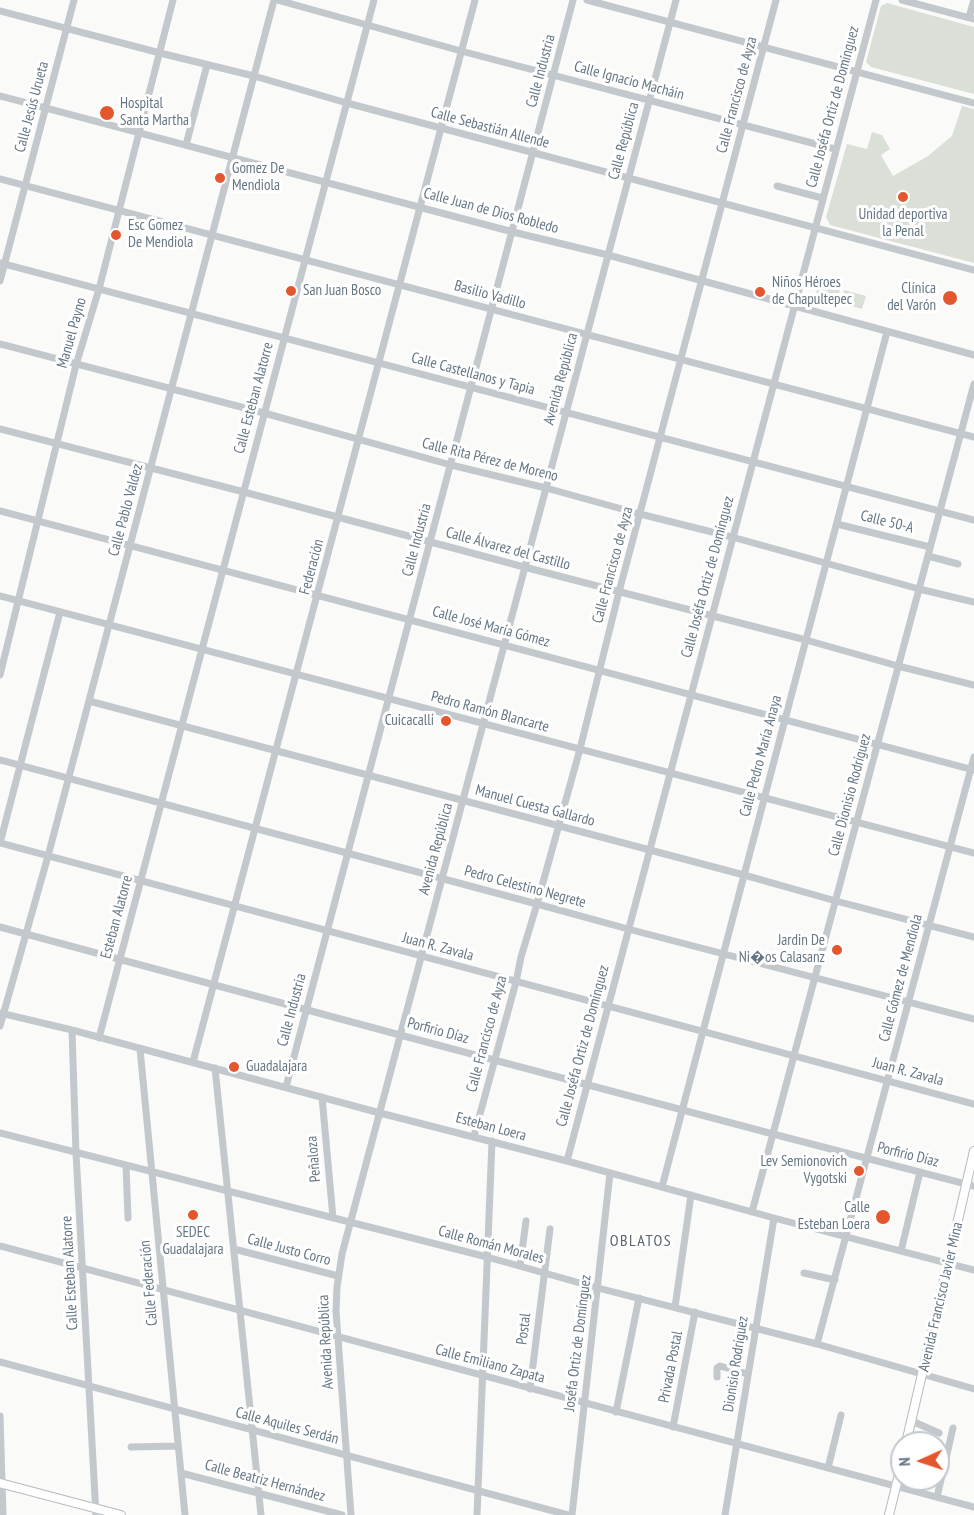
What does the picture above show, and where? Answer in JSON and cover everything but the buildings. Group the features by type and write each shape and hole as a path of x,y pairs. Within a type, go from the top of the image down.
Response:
{"main road":[{"name":"Avenida Francisco Javier Mina","path":"909,1431 948,1263 970,1185 974,1151"},
{"path":"1,1483 95,1511 121,1515"},
{"path":"889,1515 895,1491"}],"street":[{"name":"Calle Jesús Urueta","path":"0,280 2,264 16,221 74,0"},
{"name":"Manuel Payno","path":"0,675 76,365 99,289 173,0"},
{"name":"Calle Ignacio Macháin","path":"275,0 835,149"},
{"name":"Calle Pablo Valdez","path":"0,1026 1,1013 48,856 275,0"},
{"name":"Calle Esteban Alatorre","path":"161,803 374,0"},
{"path":"461,51 475,0"},
{"name":"Calle Industria","path":"286,1087 573,0"},
{"path":"587,0 974,103"},
{"name":"Calle República","path":"608,255 676,0"},
{"name":"Calle Francisco de Ayza","path":"474,1136 521,957 580,749 619,592 776,0"},
{"name":"Calle Joséfa Ortiz de Domínguez","path":"567,1161 876,0"},
{"path":"902,0 971,18 974,0"},
{"name":"Calle Sebastián Allende","path":"0,11 254,76 347,103 974,270"},
{"name":"Federación","path":"193,1062 461,51"},
{"path":"186,145 207,65"},
{"name":"Calle Juan de Dios Robledo","path":"0,96 608,255 974,355"},
{"name":"Basilio Vadillo","path":"0,179 974,437"},
{"path":"777,186 822,198"},
{"name":"Avenida República","path":"347,1456 336,1298 338,1276 350,1222 608,255"},
{"name":"Calle Castellanos y Tapia","path":"2,264 974,520"},
{"name":"Calle Pedro María Anaya","path":"662,1187 887,332"},
{"name":"Calle Rita Pérez de Moreno","path":"0,344 974,602"},
{"name":"Calle Dionisio Rodríguez","path":"752,1212 974,384"},
{"name":"Calle Álvarez del Castillo","path":"0,429 712,615 898,666 974,684"},
{"name":"Calle José María Gómez","path":"0,511 972,770"},
{"name":"Calle 50-A","path":"837,524 930,548"},
{"path":"928,556 957,564"},
{"name":"Pedro Ramón Blancarte","path":"0,596 974,853"},
{"path":"0,843 60,612"},
{"name":"Manuel Cuesta Gallardo","path":"89,700 974,937"},
{"name":"Calle Gómez de Mendiola","path":"817,1344 974,757"},
{"name":"Pedro Celestino Negrete","path":"0,760 815,979 974,1019"},
{"name":"Esteban Alatorre","path":"99,1038 161,803"},
{"name":"Juan R. Zavala","path":"0,843 974,1104"},
{"name":"Porfirio Díaz","path":"0,927 970,1185"},
{"name":"Esteban Loera","path":"1,1013 474,1136 974,1270"},
{"name":"Calle Esteban Alatorre","path":"72,1030 76,1152 95,1511"},
{"name":"Calle Federación","path":"140,1049 185,1515"},
{"path":"215,1068 261,1515"},
{"name":"Peñaloza","path":"322,1097 333,1218"},
{"name":"Calle Román Morales","path":"0,1133 487,1257 817,1344 974,1389"},
{"path":"477,1515 492,1141"},
{"path":"126,1166 128,1218"},
{"path":"901,1251 920,1172"},
{"name":"Joséfa Ortiz de Domínguez","path":"570,1515 585,1403 610,1173"},
{"path":"675,1307 691,1195"},
{"name":"Dionisio Rodríguez","path":"725,1515 774,1218"},
{"path":"520,1266 526,1221"},
{"name":"Postal","path":"530,1389 550,1229"},
{"name":"Calle Emiliano Zapata","path":"0,1246 890,1484"},
{"name":"Calle Justo Corro","path":"234,1249 338,1276"},
{"path":"804,1273 835,1280"},
{"path":"616,1412 639,1298"},
{"name":"Privada Postal","path":"672,1427 695,1312"},
{"name":"Calle Aquiles Serdán","path":"0,1362 570,1515"},
{"path":"717,1377 717,1368 720,1366 748,1374"},
{"path":"828,1468 841,1415"},
{"path":"0,1416 3,1515"},
{"path":"912,1421 934,1431"},
{"path":"937,1497 953,1428"},
{"path":"131,1447 178,1446"},
{"path":"347,1456 351,1515"},
{"name":"Calle Beatriz Hernández","path":"181,1473 342,1515"},
{"name":"Calle Emiliano Zapata","path":"915,1491 974,1507"}],"shaded area":[{"path":"887,3 974,27 974,94 871,67 866,62 881,6"},
{"name":"Unidad deportiva la Penal","path":"962,106 974,109 974,263 830,225 826,217 847,144 867,149 872,132 882,135 890,149 881,155 893,176 928,156 952,136"},
{"path":"819,284 840,289 837,302 815,296"},
{"path":"844,290 866,296 862,309 841,303"}],"place":[{"name":"Hospital Santa Martha","path":"107,113"},
{"name":"Gomez De Mendiola","path":"220,178"},
{"name":"Unidad deportiva la Penal","path":"903,197"},
{"name":"Esc Gomez De Mendiola","path":"116,235"},
{"name":"San Juan Bosco","path":"291,291"},
{"name":"Niños Héroes de Chapultepec","path":"760,292"},
{"name":"Clínica del Varón","path":"950,298"},
{"name":"Cuicacalli","path":"446,721"},
{"name":"Jardin De Ni�os Calasanz","path":"837,950"},
{"name":"Guadalajara","path":"234,1067"},
{"name":"Lev Semionovich Vygotski","path":"859,1171"},
{"name":"SEDEC Guadalajara","path":"193,1215"},
{"name":"Calle Esteban Loera","path":"883,1217"}],"district":[{"name":"OBLATOS","path":"641,1241"}]}
